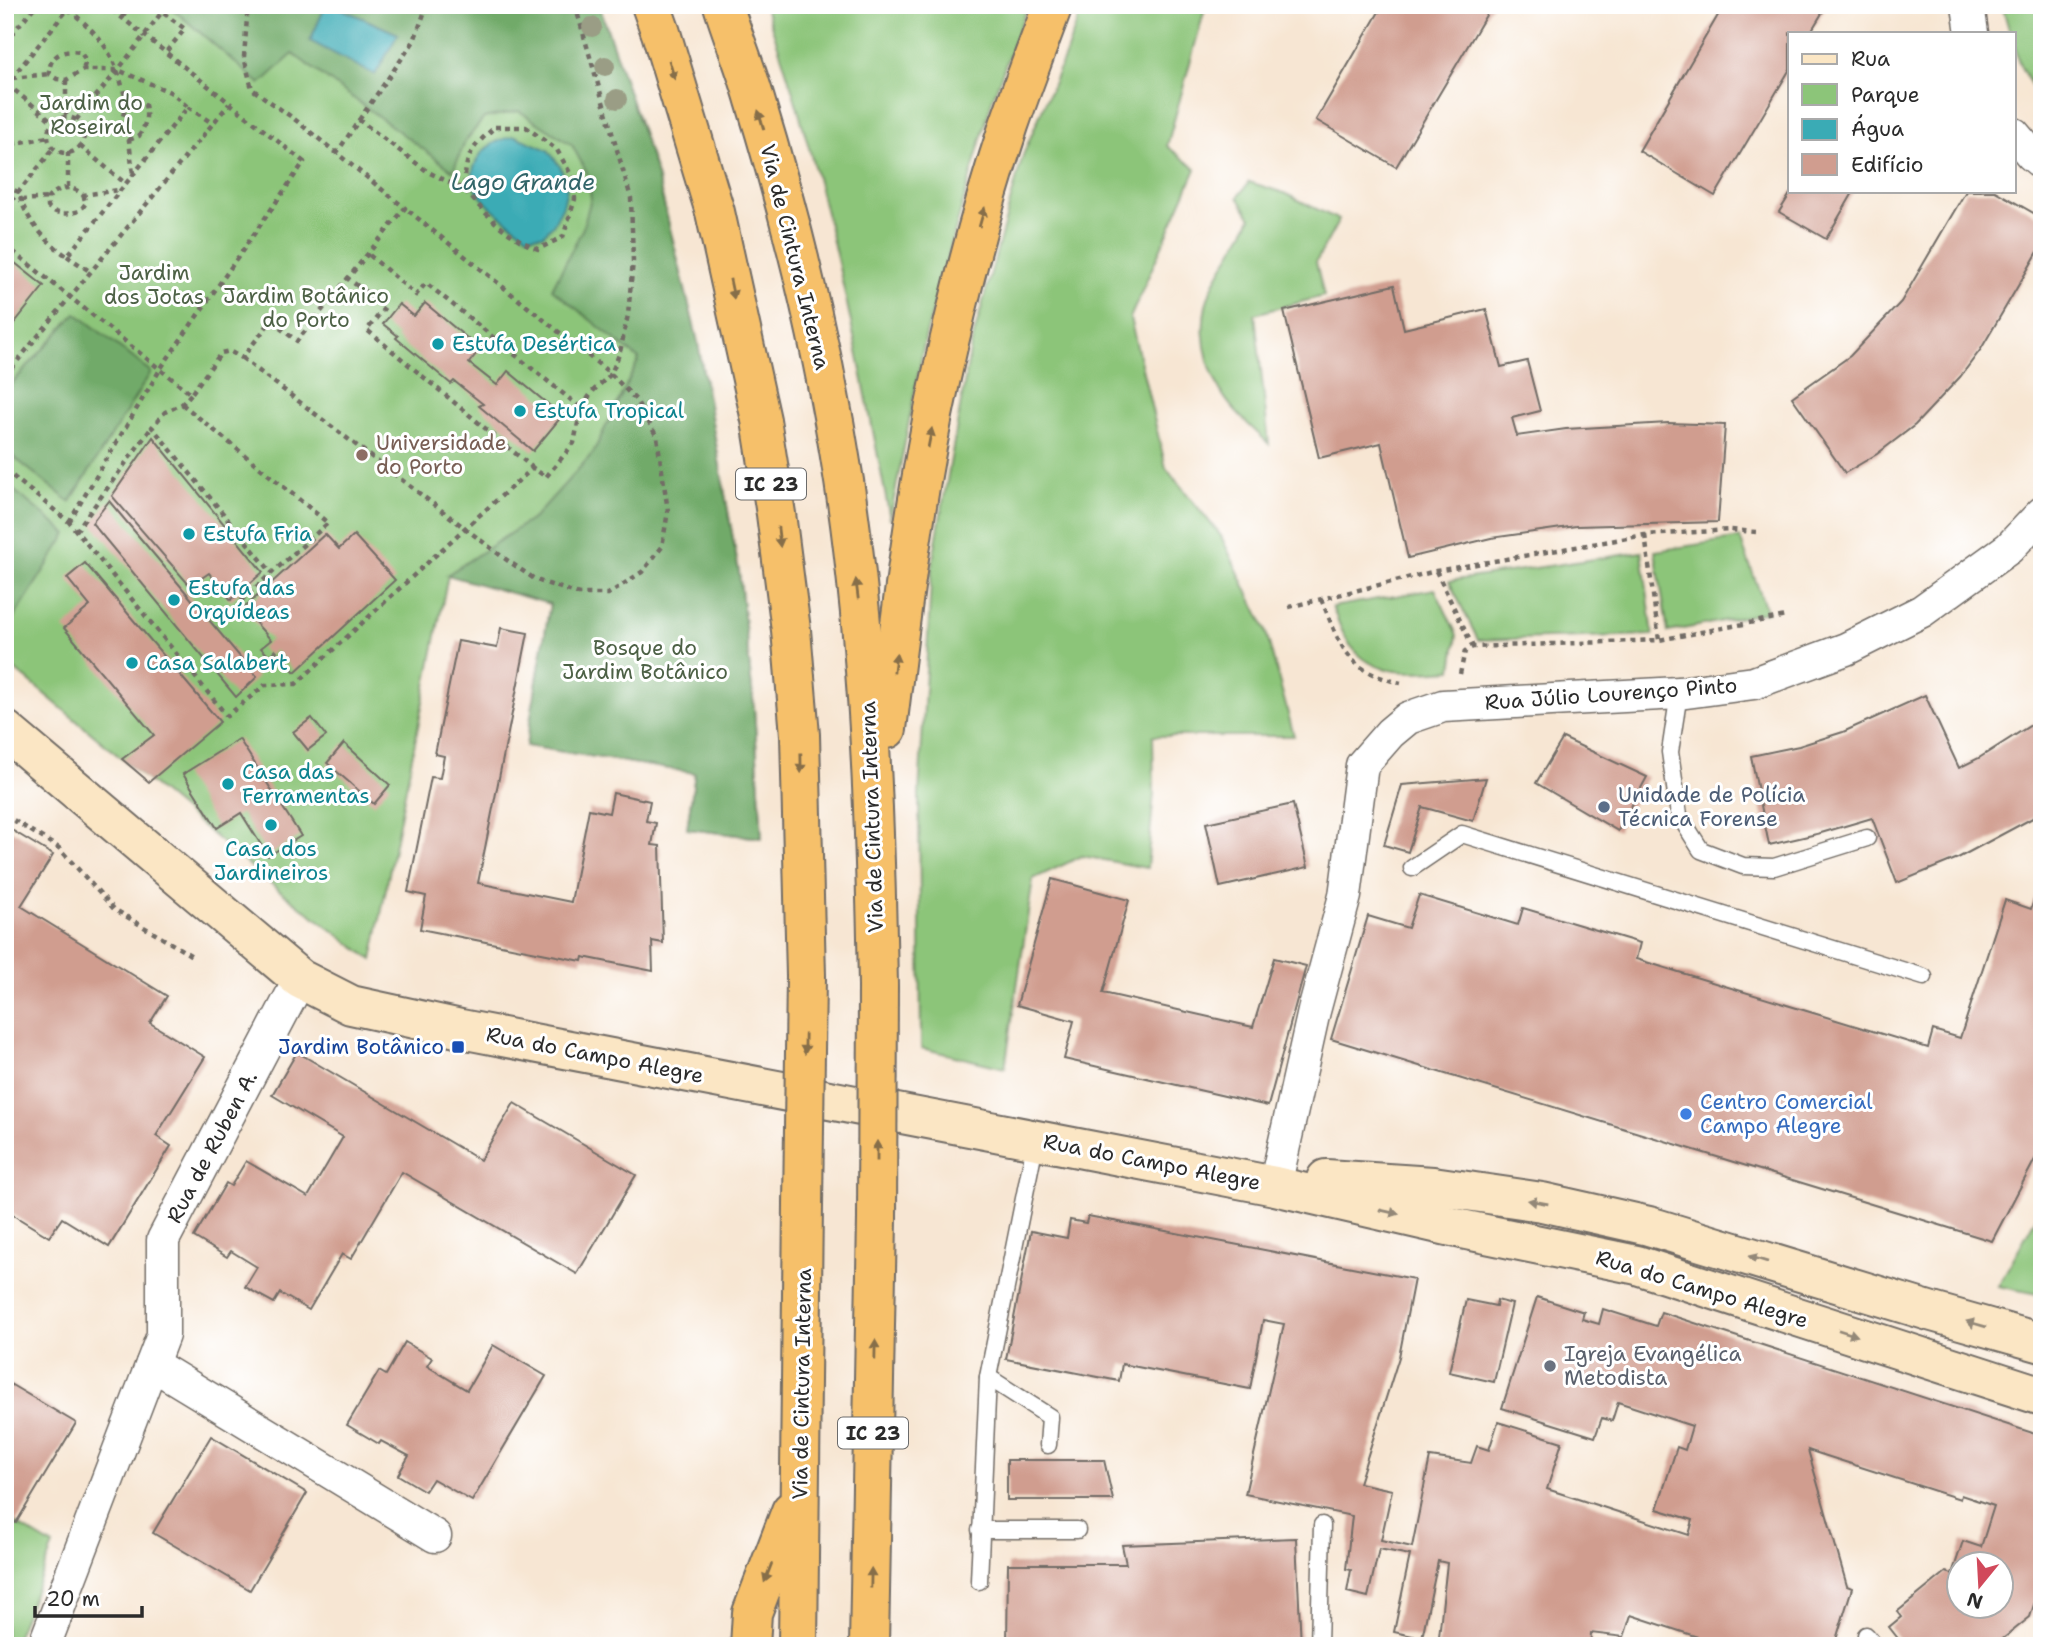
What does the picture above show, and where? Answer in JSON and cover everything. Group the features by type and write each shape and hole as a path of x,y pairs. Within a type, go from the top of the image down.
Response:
{"highway":[{"name":"Via de Cintura Interna","path":"651,5 715,212 761,420 791,631 800,735 806,976 798,1646"},
{"name":"Via de Cintura Interna","path":"723,5 755,97 780,186 829,401 844,481 871,729 878,986 877,1219 869,1646"},
{"path":"875,828 904,593 940,383 969,263 1009,126 1053,5"},
{"path":"750,1646 752,1613 801,1486"}],"main road":[{"name":"Rua do Campo Alegre","path":"5,730 300,979 351,1005 461,1029 1275,1186 1451,1227 1637,1265 2042,1396"},
{"name":"Rua do Campo Alegre","path":"1275,1186 1315,1178 1433,1186 1542,1202 1649,1226 2042,1343"}],"street":[{"path":"1968,5 1972,32"},
{"path":"2016,136 2042,163"},
{"name":"Rua Júlio Lourenço Pinto","path":"1275,1186 1314,1011 1345,896 1362,765 1390,733 1408,718 1443,706 1679,693 1754,683 1846,649 1912,617 2009,548 2042,513"},
{"name":"Rua de Ruben A.","path":"44,1646 163,1335 163,1240 300,979"},
{"path":"152,1364 435,1536"}],"lane":[{"path":"1679,693 1670,752 1679,815 1701,850 1743,866 1774,867 1867,838"},
{"path":"1412,868 1462,834 1924,977"},
{"path":"979,1581 988,1377 1036,1139"},
{"path":"988,1377 1050,1417 1048,1445"},
{"path":"1319,1646 1322,1525"},
{"path":"980,1530 1077,1530"}],"path":[{"path":"5,42 36,5"},
{"path":"69,522 161,368 304,162 106,5"},
{"path":"122,18 132,5"},
{"path":"154,5 185,29 165,53"},
{"path":"76,531 152,427 165,412 182,404 222,353 229,351 242,358 536,580 579,594 608,594 642,572 662,547 668,511 657,437 636,400 611,374 293,118 252,89 244,57 248,5"},
{"path":"336,154 414,41 425,10 424,5"},
{"path":"346,277 385,307 367,330 546,477 574,443 582,408 593,391 611,374 620,352 628,315 633,261 631,198 575,5"},
{"path":"53,122 6,85 66,7 92,29 118,70 127,104 120,124 129,140 133,175"},
{"path":"76,120 162,12"},
{"path":"49,74 49,64 57,54 70,50 80,52 86,60 83,70"},
{"path":"11,78 49,74 66,80 83,70 118,70 170,92 212,123"},
{"path":"66,80 66,117"},
{"path":"127,104 137,101 145,105 147,115 145,127 139,136 129,140"},
{"path":"5,376 229,104"},
{"path":"67,256 188,107"},
{"path":"66,117 76,120 84,135 80,146 68,152 54,148 48,137 53,122 66,117"},
{"path":"359,120 428,172 465,190 491,222 518,241 538,249 563,237 575,199 572,178 558,150 526,127 495,127 479,141 464,168 465,190"},
{"path":"83,129 120,124"},
{"path":"5,130 12,144 6,162 8,188 19,192"},
{"path":"12,144 48,137"},
{"path":"80,146 126,184"},
{"path":"5,209 54,148"},
{"path":"68,152 68,187"},
{"path":"68,187 78,190 86,202 80,211 55,213 48,207 48,198 55,190 68,187"},
{"path":"83,195 120,190"},
{"path":"19,192 24,213 56,248 91,272"},
{"path":"21,200 48,198"},
{"path":"242,358 271,321 297,341 346,277 405,208"},
{"path":"5,244 191,394"},
{"path":"367,253 416,295 426,283 582,408"},
{"path":"182,404 328,523 237,604"},
{"path":"152,427 272,573"},
{"path":"5,470 69,522 227,716 265,685 296,684 464,528 533,468"},
{"path":"1289,607 1436,571 1645,535 1731,530 1756,532"},
{"path":"1645,535 1659,640"},
{"path":"1436,571 1473,647"},
{"path":"1321,599 1343,650 1362,670 1382,679 1406,684"},
{"path":"1459,676 1465,651 1473,647 1659,640 1786,616"},
{"path":"5,815 59,848 114,909 192,956"}],"green space":[{"name":"Jardim Botânico do Porto","path":"5,5 599,5 657,176 697,338 739,572 754,707 762,838 687,829 695,773 526,746 550,604 448,575 372,960 280,891 5,661"},
{"name":"Bosque do Jardim Botânico","path":"168,5 326,5 310,41 398,34 333,5 599,5 657,176 697,338 739,572 754,707 762,838 687,829 695,773 526,746 550,604 447,575 535,517 593,453 639,359 552,289 583,228 591,198 587,173 572,145 519,111 484,118 465,142 453,171 293,54 260,84"},
{"path":"764,5 1028,5 992,100 926,334 890,519 822,195"},
{"path":"1083,5 1206,5 1167,146 1196,169 1130,318 1166,468 1221,536 1265,628 1294,736 1153,736 1154,793 1147,868 1082,856 1033,879 1005,1068 921,1048 919,794 932,565 971,346 1023,155 1065,56"},
{"path":"2002,5 2042,5 2042,101 2019,61 2016,53 2016,32 2010,32"},
{"path":"1249,182 1284,193 1339,220 1316,262 1324,296 1255,314 1269,444 1229,404 1219,388 1208,361 1204,334 1210,292 1251,218 1238,197"},
{"path":"76,313 151,372 70,502 5,450 5,391"},
{"path":"5,483 67,534 5,632"},
{"path":"1740,538 1767,612 1668,632 1655,551"},
{"path":"1642,552 1653,635 1478,640 1449,581"},
{"path":"1435,589 1457,635 1452,670 1410,672 1384,669 1372,664 1361,657 1348,642 1332,607"},
{"path":"2037,1216 2042,1218 2042,1295 1998,1286"},
{"path":"5,1517 53,1546 13,1646 5,1646"}],"water":[{"path":"326,5 333,5 398,34 375,75 310,41"},
{"name":"Lago Grande","path":"515,136 548,150 561,168 567,189 563,206 553,225 543,235 527,236 497,213 474,185 476,162 483,151 497,142"}],"building":[{"path":"1383,5 1492,5 1396,167 1316,120"},
{"path":"1724,5 1827,5 1811,32 1788,32 1788,72 1715,196 1639,151"},
{"path":"1791,192 1853,192 1826,239 1779,212"},
{"path":"1965,192 1997,192 2042,218 2042,245 1981,349 1960,377 1915,425 1877,454 1845,473 1792,397 1850,356 1901,302"},
{"path":"5,255 44,286 5,335"},
{"path":"1394,285 1404,329 1486,309 1501,367 1527,361 1540,411 1512,418 1517,436 1566,429 1668,423 1725,425 1718,522 1576,526 1491,538 1408,558 1381,443 1319,458 1284,311"},
{"path":"425,303 480,349 469,363 497,385 508,371 562,416 533,451 479,406 483,404 454,381 451,384 383,324 399,304 414,316"},
{"name":"Estufa Fria","path":"153,437 263,572 231,600 209,573 190,586 112,496"},
{"name":"Estufa das Orquídeas","path":"109,501 257,677 236,697 92,523"},
{"path":"325,534 339,549 354,535 395,580 295,672 275,650 269,656 261,648 271,640 243,609"},
{"name":"Casa Salabert","path":"85,563 220,722 149,782 122,759 154,735 64,628 90,606 67,578"},
{"path":"501,628 528,633 478,883 571,902 589,809 609,813 613,793 650,801 646,821 656,823 652,845 660,846 663,943 652,941 653,971 583,957 582,961 420,929 426,896 408,892 431,777 440,778 444,756 435,754 458,641 497,648"},
{"path":"1925,695 1959,768 2042,718 2042,813 1958,858 1897,883 1872,818 1769,845 1751,756 1799,746 1843,732"},
{"path":"312,718 326,736 308,750 293,732"},
{"name":"Unidade de Polícia Técnica Forense","path":"1563,738 1647,777 1618,831 1536,783"},
{"name":"Casa das Ferramentas","path":"239,739 301,836 268,856 241,813 217,828 183,774"},
{"path":"344,743 390,785 374,804 327,763"},
{"path":"1486,778 1473,821 1422,807 1408,852 1384,845 1402,785"},
{"path":"1293,804 1308,867 1220,887 1206,823"},
{"path":"5,826 53,855 21,906 167,996 150,1023 205,1057 156,1136 171,1146 109,1247 62,1218 49,1237 5,1210"},
{"path":"1052,879 1129,900 1103,993 1253,1027 1274,958 1306,966 1268,1106 1064,1059 1074,1021 1017,1005"},
{"path":"2042,885 2042,1146 1992,1241 1331,1039 1368,916 1408,928 1419,895 1518,925 1523,908 1640,943 1636,959 1928,1048 1933,1030 1960,1038 2005,900 2031,909 2038,887"},
{"path":"297,1052 480,1160 514,1103 636,1175 577,1274 402,1172 351,1259 342,1254 309,1310 280,1293 274,1303 245,1287 257,1267 231,1251 227,1257 194,1237 226,1183 231,1186 246,1161 308,1197 343,1137 272,1095"},
{"path":"1088,1216 1414,1279 1399,1357 1359,1483 1392,1490 1381,1540 1412,1547 1430,1457 1471,1463 1477,1446 1489,1450 1498,1422 1562,1442 1547,1489 1689,1535 1693,1520 1657,1509 1677,1447 1685,1450 1692,1426 1618,1402 1612,1421 1602,1418 1595,1437 1502,1408 1537,1297 1584,1312 1582,1319 1599,1324 1603,1309 1656,1326 1661,1312 2042,1436 2042,1580 2030,1617 1994,1646 1904,1646 1889,1627 1901,1617 1897,1612 1946,1572 1946,1620 2016,1620 2016,1550 1960,1550 1963,1541 1981,1547 1994,1506 1961,1495 1960,1499 1808,1450 1847,1586 1852,1588 1834,1646 1725,1646 1631,1615 1624,1637 1591,1633 1590,1646 1438,1646 1447,1563 1438,1561 1422,1638 1394,1632 1410,1555 1379,1549 1368,1597 1347,1592 1351,1570 1346,1569 1352,1516 1245,1494 1284,1324 1263,1320 1250,1389 1122,1364 1119,1381 1006,1359 1031,1231 1067,1238 1070,1220 1086,1223"},
{"path":"1466,1300 1496,1306 1497,1300 1512,1304 1494,1382 1449,1372"},
{"path":"405,1342 432,1358 427,1366 467,1390 493,1345 546,1376 472,1501 433,1479 425,1491 398,1475 409,1456 381,1441 379,1444 347,1425 379,1371 386,1375"},
{"path":"5,1381 76,1423 16,1523 5,1517"},
{"path":"211,1436 307,1493 250,1590 153,1533"},
{"path":"1007,1460 1104,1460 1113,1500 1007,1500"},
{"path":"1296,1538 1301,1646 1007,1646 1008,1564 1126,1564 1122,1545"}],"place":[{"name":"Estufa Desértica","path":"438,344"},
{"name":"Estufa Tropical","path":"520,411"},
{"name":"Universidade do Porto","path":"362,455"},
{"name":"Estufa Fria","path":"189,534"},
{"name":"Estufa das Orquídeas","path":"174,600"},
{"name":"Casa Salabert","path":"132,663"},
{"name":"Casa das Ferramentas","path":"228,784"},
{"name":"Unidade de Polícia Técnica Forense","path":"1604,807"},
{"name":"Casa dos Jardineiros","path":"271,825"},
{"name":"Jardim Botânico","path":"458,1047"},
{"name":"Centro Comercial Campo Alegre","path":"1686,1114"},
{"name":"Igreja Evangélica Metodista","path":"1550,1366"}],"park label":[{"name":"Jardim do Roseiral","path":"91,115"},
{"name":"Jardim dos Jotas","path":"154,285"}]}
